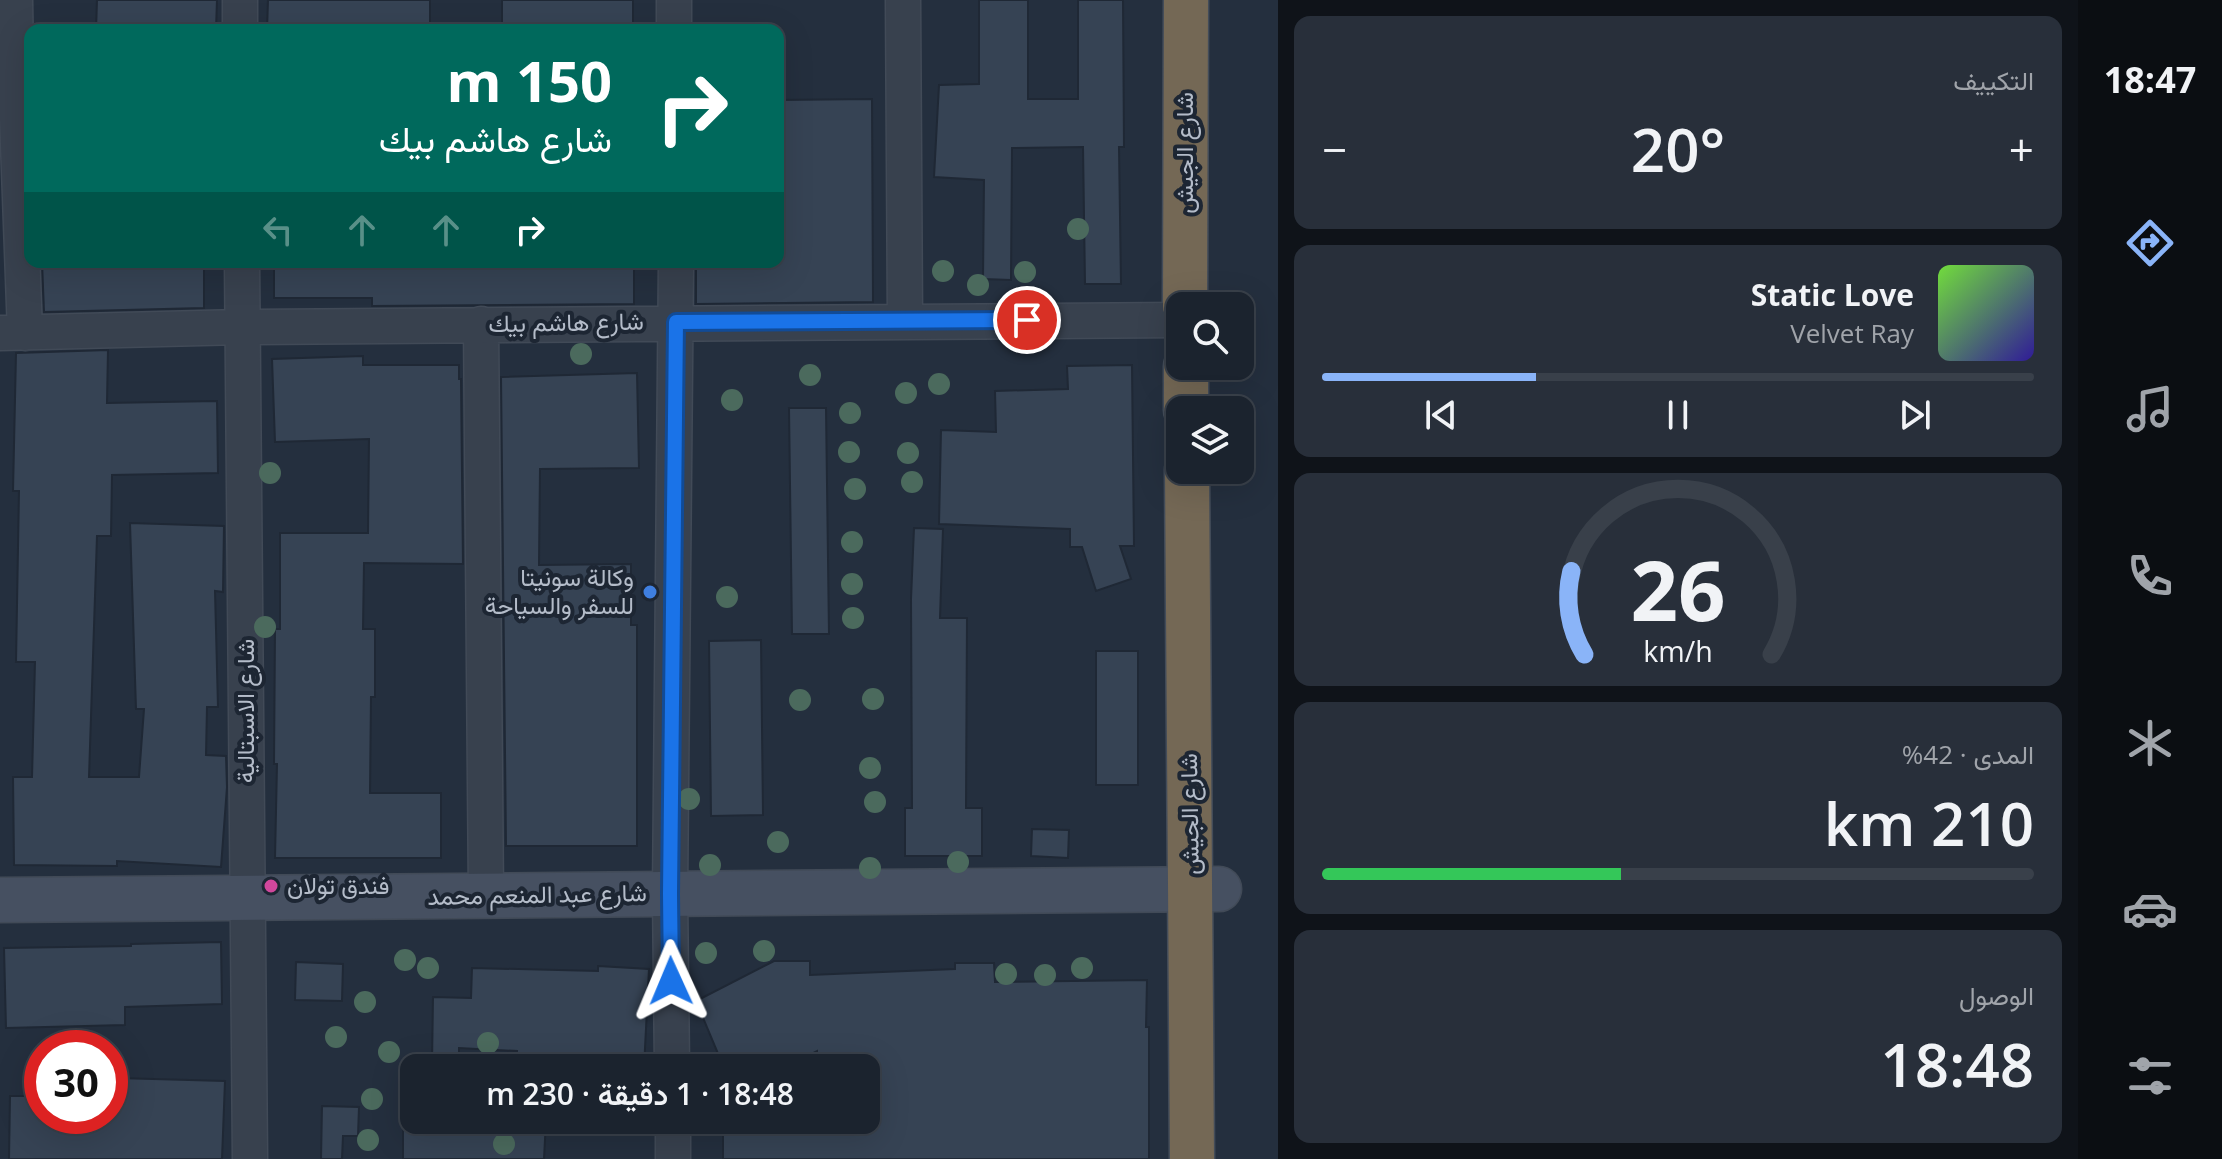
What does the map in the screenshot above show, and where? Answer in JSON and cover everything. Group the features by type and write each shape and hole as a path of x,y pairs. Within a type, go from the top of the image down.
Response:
{"highway":[{"name":"شارع الجيش","path":"1186,0 1200,216 1212,292"},
{"name":"شارع الجيش","path":"1187,292 1200,216 1214,0"},
{"name":"شارع الجيش","path":"1188,484 1218,1159"},
{"name":"شارع الجيش","path":"1192,1159 1205,889 1215,484"}],"street":[{"path":"12,333 17,116 15,0"},
{"path":"240,0 240,24"},
{"path":"674,0 674,24"},
{"path":"903,0 905,321"},
{"name":"شارع الاسبتالية","path":"242,268 250,1159"},
{"path":"672,1054 670,894 676,268"},
{"name":"شارع هاشم بيك","path":"12,333 481,324 1166,320"},
{"path":"481,324 486,896"},
{"name":"شارع عبد المنعم محمد","path":"0,900 1205,889"},
{"path":"673,1134 673,1159"}],"building":[{"path":"97,0 217,0 216,24 96,24"},
{"path":"268,0 430,0 430,24 267,24"},
{"path":"502,0 633,0 633,24 502,24"},
{"path":"979,0 1028,0 1028,99 1078,99 1078,0 1123,0 1124,147 1119,147 1121,284 1085,284 1083,147 1012,148 1011,280 983,279 984,180 934,177 939,85 979,84"},
{"path":"872,99 873,302 696,304 696,268 784,268 784,100"},
{"path":"42,268 204,268 204,308 44,312"},
{"path":"274,268 634,268 634,304 372,306 372,298 274,298"},
{"path":"108,350 107,403 217,401 218,473 112,475 111,536 97,536 89,777 139,777 144,709 136,709 130,523 224,526 223,592 215,591 218,707 207,707 206,755 226,756 221,867 117,861 117,866 14,865 13,777 32,777 35,662 16,662 19,491 13,491 16,353"},
{"path":"363,356 363,365 459,365 463,564 364,563 363,629 375,629 370,793 441,793 441,858 275,858 275,629 280,629 280,533 368,533 369,439 275,442 272,359"},
{"path":"1132,365 1134,546 1120,546 1131,579 1096,591 1082,547 1070,547 1070,529 939,524 941,430 996,432 995,391 1068,389 1067,366"},
{"path":"637,373 639,468 540,469 539,565 631,564 631,625 637,625 637,846 506,846 501,377"},
{"path":"789,408 826,408 829,634 792,634"},
{"path":"914,528 943,529 940,618 967,618 966,808 982,808 982,856 905,856 905,808 912,808 911,599"},
{"path":"761,640 763,815 711,816 709,641"},
{"path":"1096,651 1138,651 1138,785 1096,785"},
{"path":"1032,829 1069,830 1068,858 1031,856"},
{"path":"221,942 222,1004 125,1007 125,1025 6,1028 4,948"},
{"path":"774,961 810,961 810,975 955,969 955,963 994,963 995,982 1147,980 1149,1159 723,1159 723,1134 880,1134 880,1054 817,1054 817,1051 811,1054 718,1054 696,1001"},
{"path":"296,962 343,964 342,1001 295,1000"},
{"path":"598,966 649,969 645,1054 517,1054 517,1051 459,1048 459,1054 432,1054 433,997 471,998 472,968 598,971"},
{"path":"128,1078 225,1081 222,1159 9,1159 10,1096 24,1096 24,1134 128,1134"},
{"path":"322,1106 359,1107 358,1136 343,1136 342,1159 321,1159"},
{"path":"403,1134 545,1134 544,1159 403,1159"}],"place":[{"name":"وكالة سونيتا للسفر والسياحة","path":"650,592"},
{"name":"فندق تولان","path":"271,886"}],"route":[{"path":"671,981 676,322 1027,320"}]}
